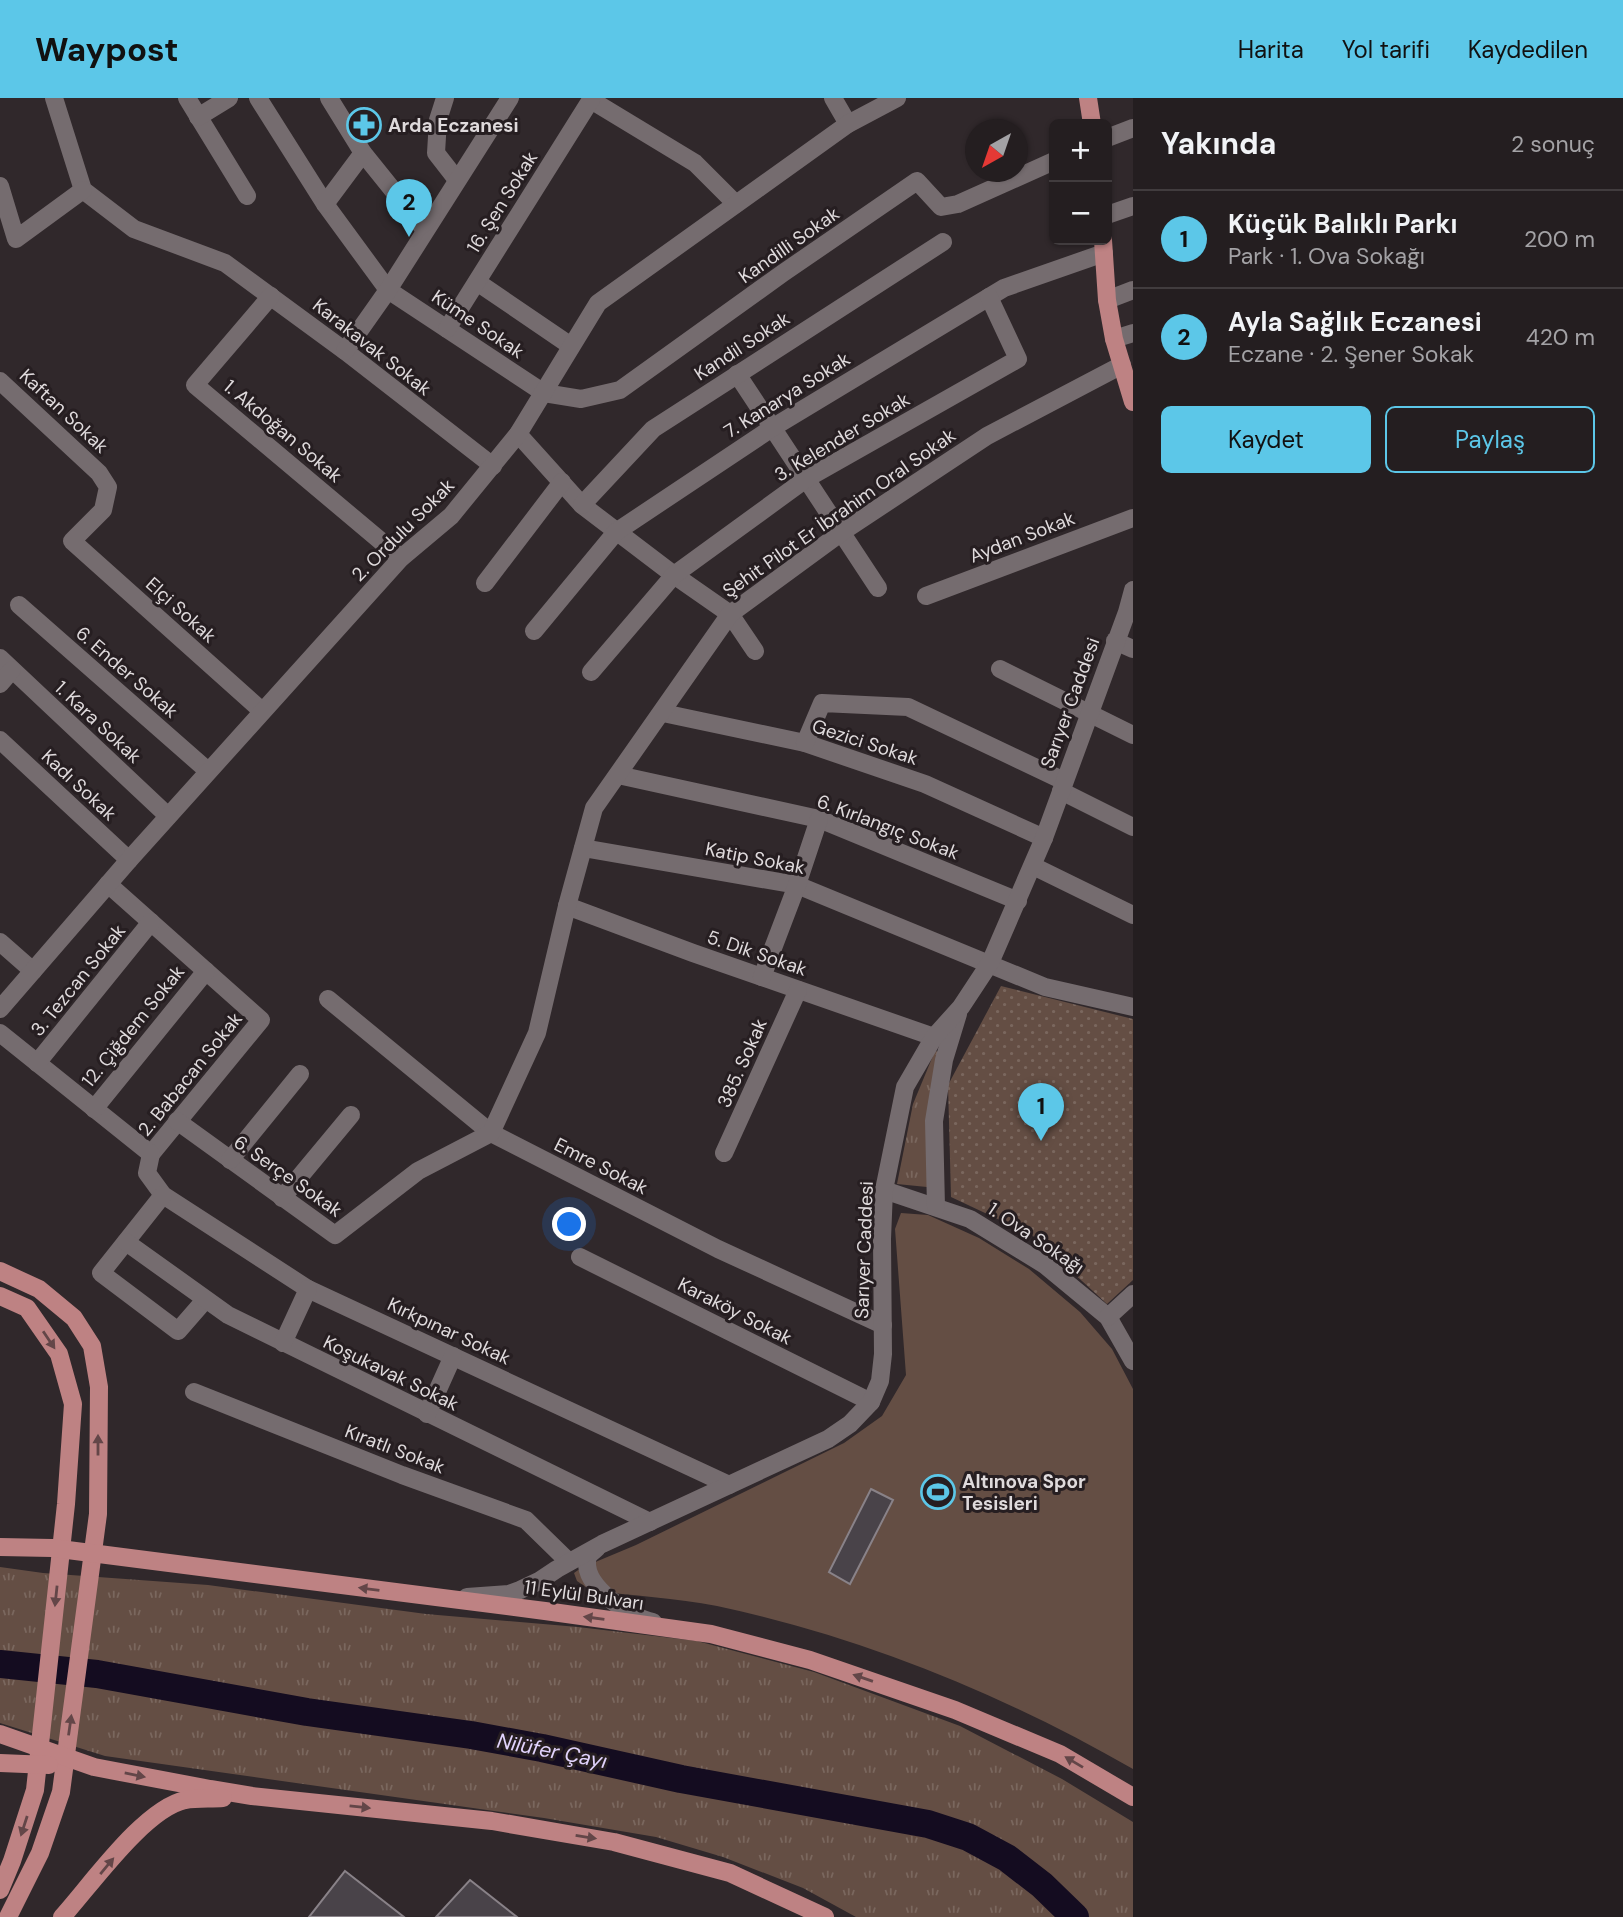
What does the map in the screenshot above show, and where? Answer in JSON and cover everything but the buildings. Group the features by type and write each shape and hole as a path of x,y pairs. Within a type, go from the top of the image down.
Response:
{"main road":[{"path":"1088,98 1091,119"},
{"path":"1104,246 1107,300 1114,339 1133,402"},
{"path":"0,1271 40,1289 74,1318 92,1346 99,1387 98,1514 61,1792 40,1853 8,1917"},
{"path":"0,1296 27,1308 59,1354 73,1404 66,1504 35,1790 0,1890"},
{"path":"0,1535 43,1548"},
{"name":"11 Eylül Bulvarı","path":"0,1547 43,1548 706,1634 810,1660 955,1710 1060,1754 1133,1797"},
{"path":"0,1734 94,1767"},
{"path":"0,1763 94,1767 252,1796 492,1821 614,1842 730,1873 825,1917"},
{"path":"62,1917 130,1838 157,1813 184,1800 252,1796"}],"street":[{"path":"16,239 83,190 54,98"},
{"path":"187,98 247,196"},
{"path":"198,117 229,98"},
{"path":"258,98 325,204 388,290"},
{"path":"329,98 363,153 425,230"},
{"path":"446,98 438,120 436,153 457,180"},
{"path":"345,351 388,290 510,98"},
{"path":"833,98 848,124"},
{"name":"2. Ordulu Sokak","path":"0,1009 208,771 401,558 451,516 493,467 518,434 598,303 848,124 897,98"},
{"path":"592,99 695,163 736,204"},
{"name":"16. Şen Sokak","path":"447,329 592,99"},
{"path":"1112,136 1133,128"},
{"path":"325,204 363,153"},
{"name":"Kandilli Sokak","path":"544,393 581,399 620,390 917,181 942,207 958,205 1049,163"},
{"path":"0,186 16,239"},
{"name":"Karakavak Sokak","path":"83,190 134,229 225,263 345,351 493,467"},
{"path":"1112,213 1133,206"},
{"path":"0,223 16,239"},
{"name":"Kandil Sokak","path":"582,505 653,429 943,242"},
{"name":"7. Kanarya Sokak","path":"534,631 616,532 772,428 1004,288 1104,246"},
{"path":"477,282 571,346"},
{"name":"Küme Sokak","path":"388,290 544,393"},
{"path":"1107,300 1133,290"},
{"name":"1. Akdoğan Sokak","path":"271,296 195,385 401,558"},
{"name":"3. Kelender Sokak","path":"591,672 674,575 806,479 1018,359 989,297"},
{"path":"1114,339 1133,333"},
{"name":"Şehit Pilot Er İbrahim Oral Sokak","path":"567,906 594,808 730,614 842,532 987,436 1122,365"},
{"path":"737,374 878,588"},
{"name":"Kaftan Sokak","path":"0,381 99,473 108,487 103,510 72,541"},
{"path":"518,434 582,505 730,614 755,651"},
{"path":"485,583 562,482"},
{"name":"Aydan Sokak","path":"926,596 1133,518"},
{"name":"Elçi Sokak","path":"72,541 262,711"},
{"name":"Sarıyer Caddesi","path":"444,1598 509,1594 539,1581 602,1544 828,1439 850,1424 871,1402 880,1381 883,1354 884,1190 905,1087 934,1037 961,1007 990,963 1044,838 1133,590"},
{"name":"6. Ender Sokak","path":"19,606 208,771"},
{"path":"1115,641 1133,649"},
{"path":"0,684 6,664"},
{"name":"1. Kara Sokak","path":"6,664 168,816"},
{"path":"1000,669 1133,735"},
{"path":"805,743 822,704 908,707 1062,786 1133,827"},
{"name":"Gezici Sokak","path":"663,713 805,743 925,784 1044,838"},
{"name":"Kadı Sokak","path":"0,740 129,860"},
{"name":"6. Kırlangıç Sokak","path":"618,775 819,820 1017,901"},
{"path":"762,977 819,820"},
{"name":"Katip Sokak","path":"583,848 797,885 1045,987 1133,1007"},
{"path":"1032,866 1133,915"},
{"path":"108,884 206,971"},
{"path":"491,1133 537,1033 567,906"},
{"name":"5. Dik Sokak","path":"567,906 934,1037"},
{"name":"3. Tezcan Sokak","path":"37,1063 152,922"},
{"path":"0,942 33,971"},
{"name":"2. Babacan Sokak","path":"151,1154 261,1020 206,971"},
{"name":"12. Çiğdem Sokak","path":"94,1109 206,971"},
{"name":"385. Sokak","path":"724,1153 797,989"},
{"name":"Emre Sokak","path":"328,999 491,1133 718,1249 883,1325"},
{"path":"936,1207 933,1121 944,1060 961,1007"},
{"path":"0,1034 151,1154 147,1173 163,1195 101,1273 178,1331 205,1300"},
{"path":"230,1160 300,1074"},
{"path":"282,1198 351,1115"},
{"name":"6. Serçe Sokak","path":"177,1121 335,1235 418,1171 491,1133"},
{"name":"1. Ova Sokağı","path":"884,1190 970,1219 1045,1265 1108,1317 1133,1362"},
{"name":"Kırkpınar Sokak","path":"163,1195 308,1289 729,1485"},
{"name":"Koşukavak Sokak","path":"126,1242 228,1315 650,1522"},
{"name":"Karaköy Sokak","path":"580,1257 871,1402"},
{"path":"283,1343 308,1289"},
{"path":"1108,1317 1133,1294"},
{"path":"427,1414 453,1356"},
{"name":"Kıratlı Sokak","path":"194,1392 402,1475 526,1520 569,1562"},
{"path":"602,1544 589,1556 587,1562 592,1577 606,1595 624,1610 641,1619 706,1634"}],"green space":[{"path":"1001,986 1133,1019 1133,1280 1107,1304 1032,1235 951,1197 948,1085"},
{"path":"935,1051 940,1052 927,1187 897,1184 913,1104"},
{"name":"Altınova Spor Tesisleri","path":"901,1213 928,1215 979,1238 1029,1269 1080,1312 1112,1349 1133,1389 1133,1769 983,1693 879,1652 825,1634 717,1606 590,1590 577,1581 574,1573 581,1568 636,1545 844,1443 882,1416 906,1375 895,1229"},
{"path":"0,1567 43,1573 208,1585 426,1614 578,1627 697,1641 814,1672 960,1726 1062,1779 1133,1822 1133,1917 856,1917 803,1888 723,1857 656,1837 544,1818 105,1756 0,1723"}],"waterway":[{"name":"Nilüfer Çayı","path":"0,1664 97,1674 307,1712 471,1735 681,1779 928,1824 968,1837 1007,1858 1042,1885 1075,1917"}],"place":[{"name":"Arda Eczanesi","path":"364,125"},
{"name":"Ayla Sağlık Eczanesi","path":"409,237"},
{"name":"Küçük Balıklı Parkı","path":"1041,1141"},
{"name":"Altınova Spor Tesisleri","path":"938,1492"}]}
